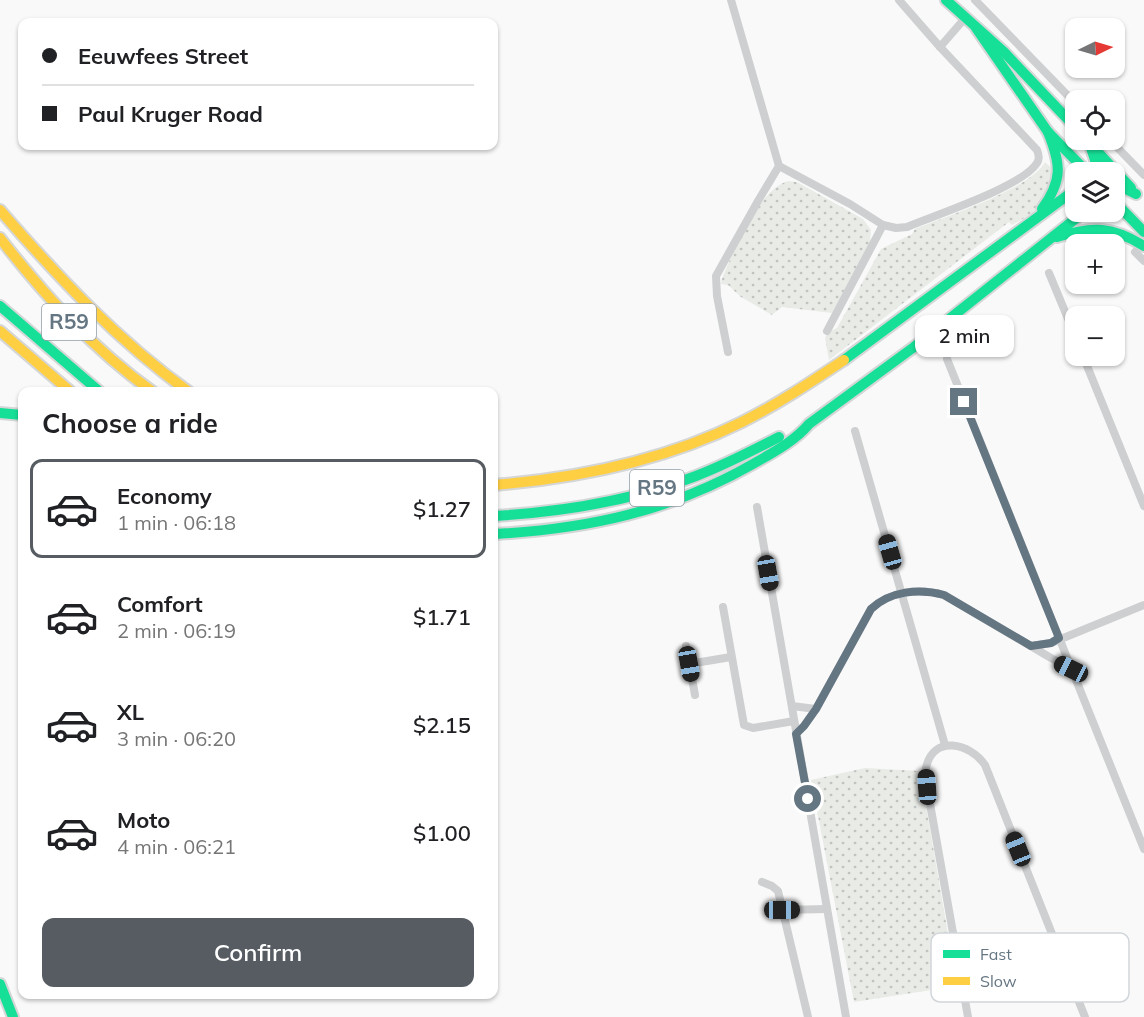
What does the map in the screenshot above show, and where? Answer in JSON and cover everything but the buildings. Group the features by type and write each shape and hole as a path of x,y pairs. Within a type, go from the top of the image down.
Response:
{"main road":[{"path":"946,0 1004,52 1065,116"},
{"path":"976,28 1048,132 1077,162"},
{"path":"1030,222 1050,199 1058,180 1058,159 1048,132"},
{"path":"1096,150 1140,197"},
{"path":"1125,187 1140,197"},
{"path":"1030,222 1065,197"},
{"path":"0,210 109,327 144,359 182,387"},
{"path":"1125,212 1144,232"},
{"name":"R59","path":"498,485 544,481 624,466 717,433 773,405 847,358 1030,222"},
{"path":"1046,242 1071,222"},
{"path":"1046,242 1080,230 1102,229 1125,234 1140,249"},
{"name":"R59","path":"0,238 51,303 77,330 110,360 146,387"},
{"name":"R59","path":"498,516 573,508 634,495 684,480 730,462 809,424 914,347 1046,242"},
{"name":"R59","path":"0,306 56,357 94,387"},
{"path":"0,331 65,387"},
{"path":"0,413 18,415"},
{"path":"498,534 575,528 637,514 690,496 737,474 786,444 809,424"},
{"path":"0,984 13,1017"},
{"path":"0,1012 2,1017"}],"street":[{"path":"731,0 779,166 884,225 896,228 907,227 1007,186 1030,171 1039,158 1037,150 939,47 899,0"},
{"path":"975,0 1065,93"},
{"path":"939,47 966,17"},
{"path":"1120,150 1144,175"},
{"path":"728,352 717,296 716,276 779,166"},
{"path":"827,331 884,225"},
{"path":"1140,249 1144,261"},
{"path":"1049,273 1065,312"},
{"path":"947,359 1144,849"},
{"path":"1087,366 1144,506"},
{"path":"855,432 945,745"},
{"path":"757,507 846,1017"},
{"path":"796,734 816,709 871,609 883,599 902,594 925,591 944,595 1071,669"},
{"path":"1031,646 1051,643 1144,605"},
{"path":"723,607 744,725 753,728 794,721"},
{"path":"686,646 695,695"},
{"path":"689,664 732,657"},
{"path":"792,706 816,709"},
{"path":"953,933 927,787 926,768 938,748 945,745 958,745 967,749 978,755 985,765 1052,933"},
{"path":"762,882 776,888 808,1017"},
{"path":"782,910 827,909"},
{"path":"965,1002 968,1017"},
{"path":"1079,1002 1085,1017"}],"shaded area":[{"path":"1045,162 1057,173 1045,198 1036,209 1012,225 1009,222 829,360 825,338 828,332 837,328 881,249 912,234 915,229 986,201 1023,182 1037,172"},
{"path":"788,181 797,182 863,219 871,230 870,243 832,313 782,307 772,315 741,297 728,285 721,284 733,253 761,204 773,190"},
{"path":"865,768 920,771 948,933 931,933 931,990 854,1002 811,780"}],"traffic: fast":[{"path":"946,0 1004,52 1065,116"},
{"path":"976,28 1048,132 1077,162"},
{"path":"1042,209 1054,189 1058,172 1056,153 1048,132"},
{"path":"1092,150 1096,162"},
{"path":"1096,150 1131,188"},
{"path":"1125,188 1136,194"},
{"path":"844,360 1065,197"},
{"path":"1125,212 1144,232"},
{"path":"498,534 563,528 628,515 691,494 753,464 790,441 809,424 914,347 1071,222"},
{"path":"1057,237 1081,231 1112,231 1144,246"},
{"path":"0,306 94,387"},
{"path":"0,413 18,415"},
{"path":"498,516 545,512 596,504 672,485 707,472 779,437"},
{"path":"0,984 13,1017"}],"traffic: slow":[{"path":"0,210 89,307 137,351 182,387"},
{"path":"0,238 71,321 110,358 147,387"},
{"path":"0,331 65,387"},
{"path":"498,485 558,478 621,466 682,447 742,422 844,360"}],"route":[{"path":"808,799 796,734 816,709 871,609 883,599 914,592 933,592 944,595 1031,646 1044,645 1059,638 964,402"}]}
